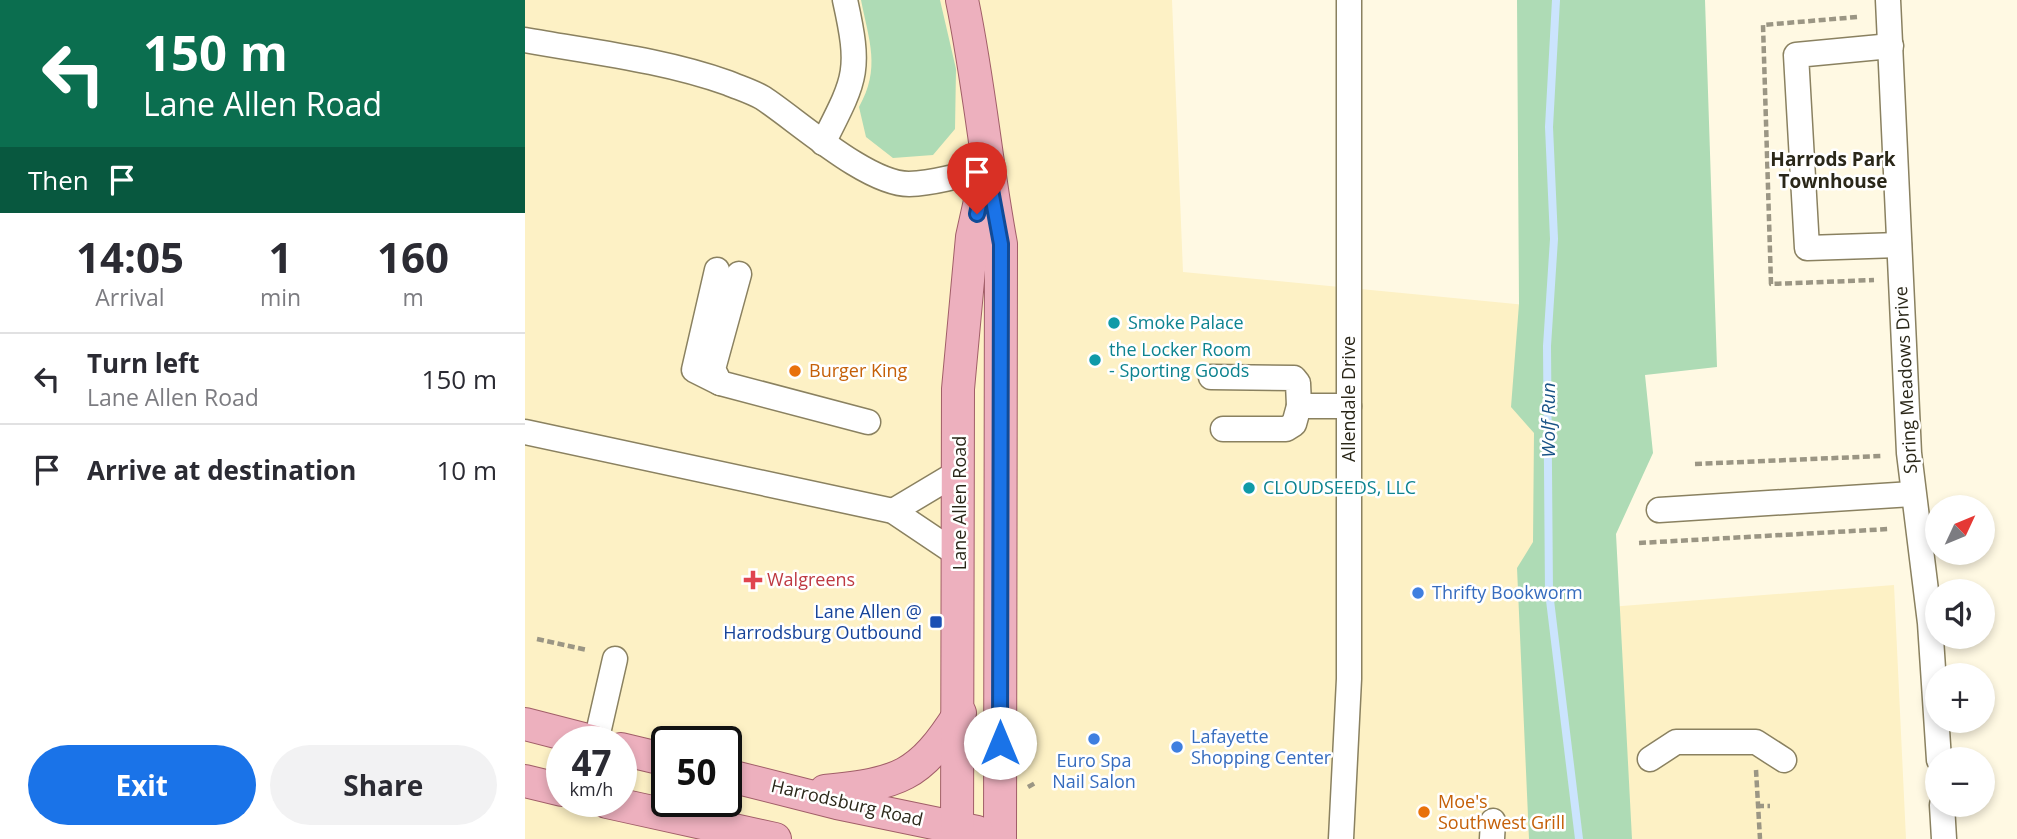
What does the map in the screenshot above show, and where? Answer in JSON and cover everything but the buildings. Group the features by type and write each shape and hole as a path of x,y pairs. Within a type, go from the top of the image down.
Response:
{"main road":[{"name":"Lane Allen Road","path":"962,0 975,62 987,168 1001,244 1003,838"},
{"name":"Lane Allen Road","path":"958,833 958,389 972,237 987,168"},
{"path":"801,793 893,781 912,772 943,740 960,713"},
{"path":"525,724 546,729"},
{"name":"Harrodsburg Road","path":"742,779 958,833 1003,838"},
{"path":"525,782 546,787"},
{"path":"637,809 775,839"}],"street":[{"path":"823,143 849,92 856,65 856,49 845,0"},
{"name":"Allendale Drive","path":"1341,839 1349,679 1349,0"},
{"name":"Spring Meadows Drive","path":"1888,0 1912,494 1928,610 1938,747"},
{"path":"525,40 696,73 729,84 761,97 823,143 872,172 906,184 944,180 987,168"},
{"path":"1891,46 1796,55 1807,248 1899,245"},
{"path":"728,272 713,369 720,383 868,422"},
{"path":"1211,377 1294,378 1298,383 1299,406 1294,424 1286,429 1223,429"},
{"path":"1299,406 1349,406"},
{"path":"525,432 893,511 960,556"},
{"path":"893,511 960,471"},
{"path":"1659,509 1912,494"},
{"path":"600,726 615,659"},
{"path":"1650,759 1676,743 1756,743 1784,760"},
{"path":"1943,817 1944,839"}],"path":[{"path":"1695,464 1881,456"},
{"path":"1639,543 1889,529"},
{"path":"537,639 587,650"},
{"path":"1756,765 1760,839"},
{"path":"1757,806 1770,806"}],"shaded area":[{"path":"525,0 1172,0 1183,272 1579,310 1596,608 1894,585 1906,839 525,839"}],"green space":[{"path":"861,0 940,0 956,69 955,129 933,155 893,158 866,137 859,107 870,80 871,54"},
{"path":"1517,0 1705,0 1717,367 1645,375 1653,453 1616,534 1632,839 1529,839 1517,568 1533,542 1534,433 1511,407 1519,304"}],"waterway":[{"name":"Wolf Run","path":"1556,0 1549,127 1554,239 1547,346 1549,592 1579,839"}],"place":[{"name":"Smoke Palace","path":"1114,323"},
{"name":"the Locker Room - Sporting Goods","path":"1095,360"},
{"name":"Burger King","path":"795,371"},
{"name":"CLOUDSEEDS, LLC","path":"1249,488"},
{"name":"Walgreens","path":"753,580"},
{"name":"Thrifty Bookworm","path":"1418,593"},
{"name":"Lane Allen @ Harrodsburg Outbound","path":"936,622"},
{"name":"Euro Spa Nail Salon","path":"1094,739"},
{"name":"Lafayette Shopping Center","path":"1177,747"},
{"name":"Moe's Southwest Grill","path":"1424,812"}],"district":[{"name":"Harrods Park Townhouse","path":"1833,170"}],"route":[{"path":"977,214 987,168 1001,244 1000,743"}]}
